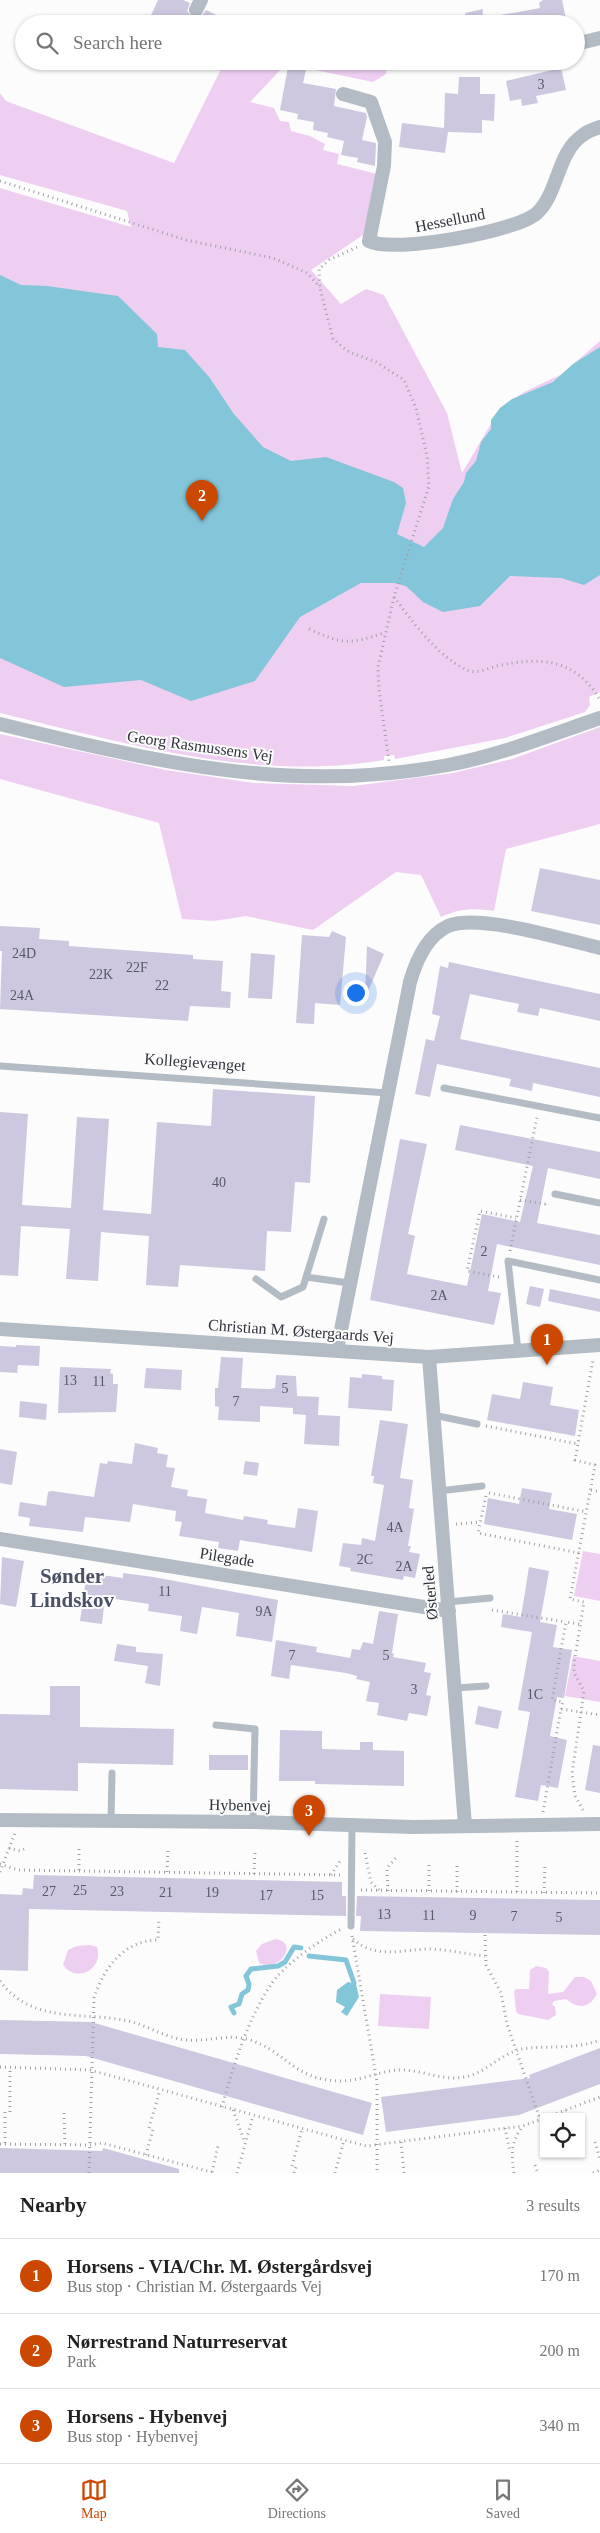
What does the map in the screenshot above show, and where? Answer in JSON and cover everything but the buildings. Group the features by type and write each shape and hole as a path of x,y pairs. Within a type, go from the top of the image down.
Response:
{"street":[{"path":"585,42 600,38"},
{"path":"343,94 372,102 385,142 384,166 369,241"},
{"name":"Hessellund","path":"369,241 376,245 391,246 435,243 518,224 537,214 546,202 567,152 572,146 582,135 600,127"},
{"name":"Georg Rasmussens Vej","path":"0,724 164,762 253,775 350,776 392,774 449,765 505,751 600,718"},
{"path":"337,1350 349,1283 417,960 426,946 448,926 467,922 496,924 600,948"},
{"name":"Christian M. Østergaards Vej","path":"0,1329 430,1357 596,1345"},
{"name":"Østerled","path":"430,1357 466,1826"},
{"name":"Pilegade","path":"0,1539 448,1606"},
{"name":"Hybenvej","path":"0,1820 253,1822 355,1826 595,1824"}],"lane":[{"name":"Kollegievænget","path":"0,1066 388,1093"},
{"path":"444,1088 600,1118"},
{"path":"555,1194 600,1203"},
{"path":"256,1279 281,1297 303,1287 324,1219"},
{"path":"518,1352 508,1261 600,1280"},
{"path":"306,1277 349,1283"},
{"path":"433,1415 477,1424"},
{"path":"439,1491 482,1486"},
{"path":"448,1606 490,1598"},
{"path":"455,1688 486,1686"},
{"path":"216,1725 255,1729 253,1822"},
{"path":"111,1822 112,1773"},
{"path":"351,1926 351,1875 355,1826"}],"path":[{"path":"0,181 186,240 273,258 307,273 320,288"},
{"path":"369,241 329,260 319,269 320,288 333,339 349,352 376,362 404,380 416,408 427,456 429,486 396,589 378,666 378,690 392,774"},
{"path":"394,597 417,629 453,661 467,670 483,670 515,663 544,662 564,665 580,674 600,700"},
{"path":"309,629 344,643 385,632"},
{"path":"508,1261 540,1106"},
{"path":"520,1200 545,1204 555,1194"},
{"path":"510,1279 467,1271 480,1211 516,1218"},
{"path":"595,1824 575,1796 572,1774 584,1691 574,1673 574,1663 584,1602 570,1599 595,1465 575,1460 596,1345"},
{"path":"477,1424 578,1444"},
{"path":"590,1490 600,1492"},
{"path":"578,1553 485,1537 478,1533 480,1522 486,1493 586,1512"},
{"path":"442,1525 480,1522"},
{"path":"489,1610 580,1624"},
{"path":"541,1825 562,1702 552,1700 566,1622"},
{"path":"561,1709 600,1716"},
{"path":"0,1872 1,1865 15,1833 16,1820"},
{"path":"355,1826 371,1882 380,1891"},
{"path":"516,1843 516,1892"},
{"path":"9,1848 20,1851 24,1849"},
{"path":"79,1849 79,1871"},
{"path":"168,1850 168,1872"},
{"path":"254,1874 255,1852"},
{"path":"388,1891 387,1868 396,1858"},
{"path":"429,1863 429,1891"},
{"path":"457,1864 457,1892"},
{"path":"1,1865 18,1870 351,1875"},
{"path":"544,1865 544,1893"},
{"path":"362,1890 600,1893"},
{"path":"89,2173 90,2070 94,1998 100,1977 126,1950 140,1943 158,1940 160,1918"},
{"path":"222,2108 244,2038 270,1985 304,1952 324,1939 351,1926 375,2074 377,2173"},
{"path":"485,1935 486,1965 502,1993 507,2024 542,2113"},
{"path":"352,1939 364,1948 379,1952 432,1949 485,1956"},
{"path":"0,1982 16,1998 45,2012 92,2015 132,2022 184,2040 244,2038 257,2042 300,2071 314,2078 343,2081 404,2070 446,2078 464,2077 481,2071 516,2051 586,2046 600,2040"},
{"path":"0,2067 90,2070 222,2108 366,2146 523,2126 540,2120"},
{"path":"5,2144 10,2067"},
{"path":"146,2154 160,2090"},
{"path":"558,2113 600,2097"},
{"path":"233,2110 246,2144"},
{"path":"64,2113 65,2145"},
{"path":"237,2173 253,2116"},
{"path":"511,2153 518,2133 523,2126"},
{"path":"505,2128 514,2173"},
{"path":"294,2173 302,2129"},
{"path":"335,2173 344,2140"},
{"path":"400,2142 404,2173"},
{"path":"595,2142 600,2158"},
{"path":"0,2144 89,2145 102,2143 213,2173 218,2146"},
{"path":"534,2165 538,2173"},
{"path":"593,2173 600,2170"}],"shaded area":[{"path":"220,70 280,70 250,102 274,108 280,121 289,122 291,131 310,136 325,144 323,150 339,154 337,164 377,174 363,235 311,270 341,304 366,289 384,295 447,413 462,473 499,410 524,392 562,374 600,341 600,692 589,697 590,705 585,712 505,738 395,759 394,755 384,756 384,760 336,766 287,766 239,763 191,756 142,747 0,713 0,188 131,227 127,211 0,175 0,93 6,101 174,163","holes":["208,375 237,418 215,400"]},
{"path":"315,70 387,70 386,74 373,82"},
{"path":"600,727 600,824 506,849 494,911 467,910 441,917 421,875 396,872 313,930 246,916 214,921 182,919 159,823 0,779 0,734 166,770 254,783 353,786 453,773 512,759"},
{"path":"583,1551 600,1554 600,1601 574,1596"},
{"path":"573,1656 600,1661 600,1702 565,1696"},
{"path":"275,1939 282,1941 286,1945 284,1956 274,1964 259,1963 256,1951 262,1944"},
{"path":"89,1945 97,1947 98,1955 97,1962 88,1971 75,1973 69,1971 63,1965 68,1950 77,1946"},
{"path":"536,1966 546,1968 549,1972 548,1994 563,1992 575,1977 584,1977 591,1981 597,1994 590,2003 583,2006 575,2005 566,1999 554,2001 552,2004 555,2007 556,2015 548,2020 518,2014 514,1991 516,1989 529,1989 530,1970"},
{"path":"380,1994 431,1997 429,2029 378,2026"}],"water":[{"path":"0,275 21,285 47,286 118,296 157,334 158,347 185,350 210,378 234,414 263,447 291,461 326,457 394,482 403,488 406,503 397,534 424,547 443,528 453,499 464,482 466,473 476,461 481,442 491,429 491,420 500,408 512,399 553,382 573,364 600,347 600,575 584,585 561,578 510,576 480,606 443,612 423,602 406,586 394,583 361,583 300,617 255,681 191,701 141,680 64,687 0,658"},
{"path":"348,1982 356,1984 359,1997 347,2016 341,2012 345,2007 336,2002 337,1990"}],"waterway":[{"path":"234,2013 231,2007 239,2004 242,1994 248,1990 249,1984 246,1976 251,1969 278,1966 285,1962 294,1947 301,1948"},
{"path":"309,1956 346,1960 354,1983"}],"place":[{"name":"Nørrestrand Naturreservat","path":"202,521"},
{"name":"Horsens - VIA/Chr. M. Østergårdsvej","path":"547,1365"},
{"name":"Horsens - Hybenvej","path":"309,1836"}],"district":[{"name":"Sønder Lindskov","path":"72,1588"}]}
